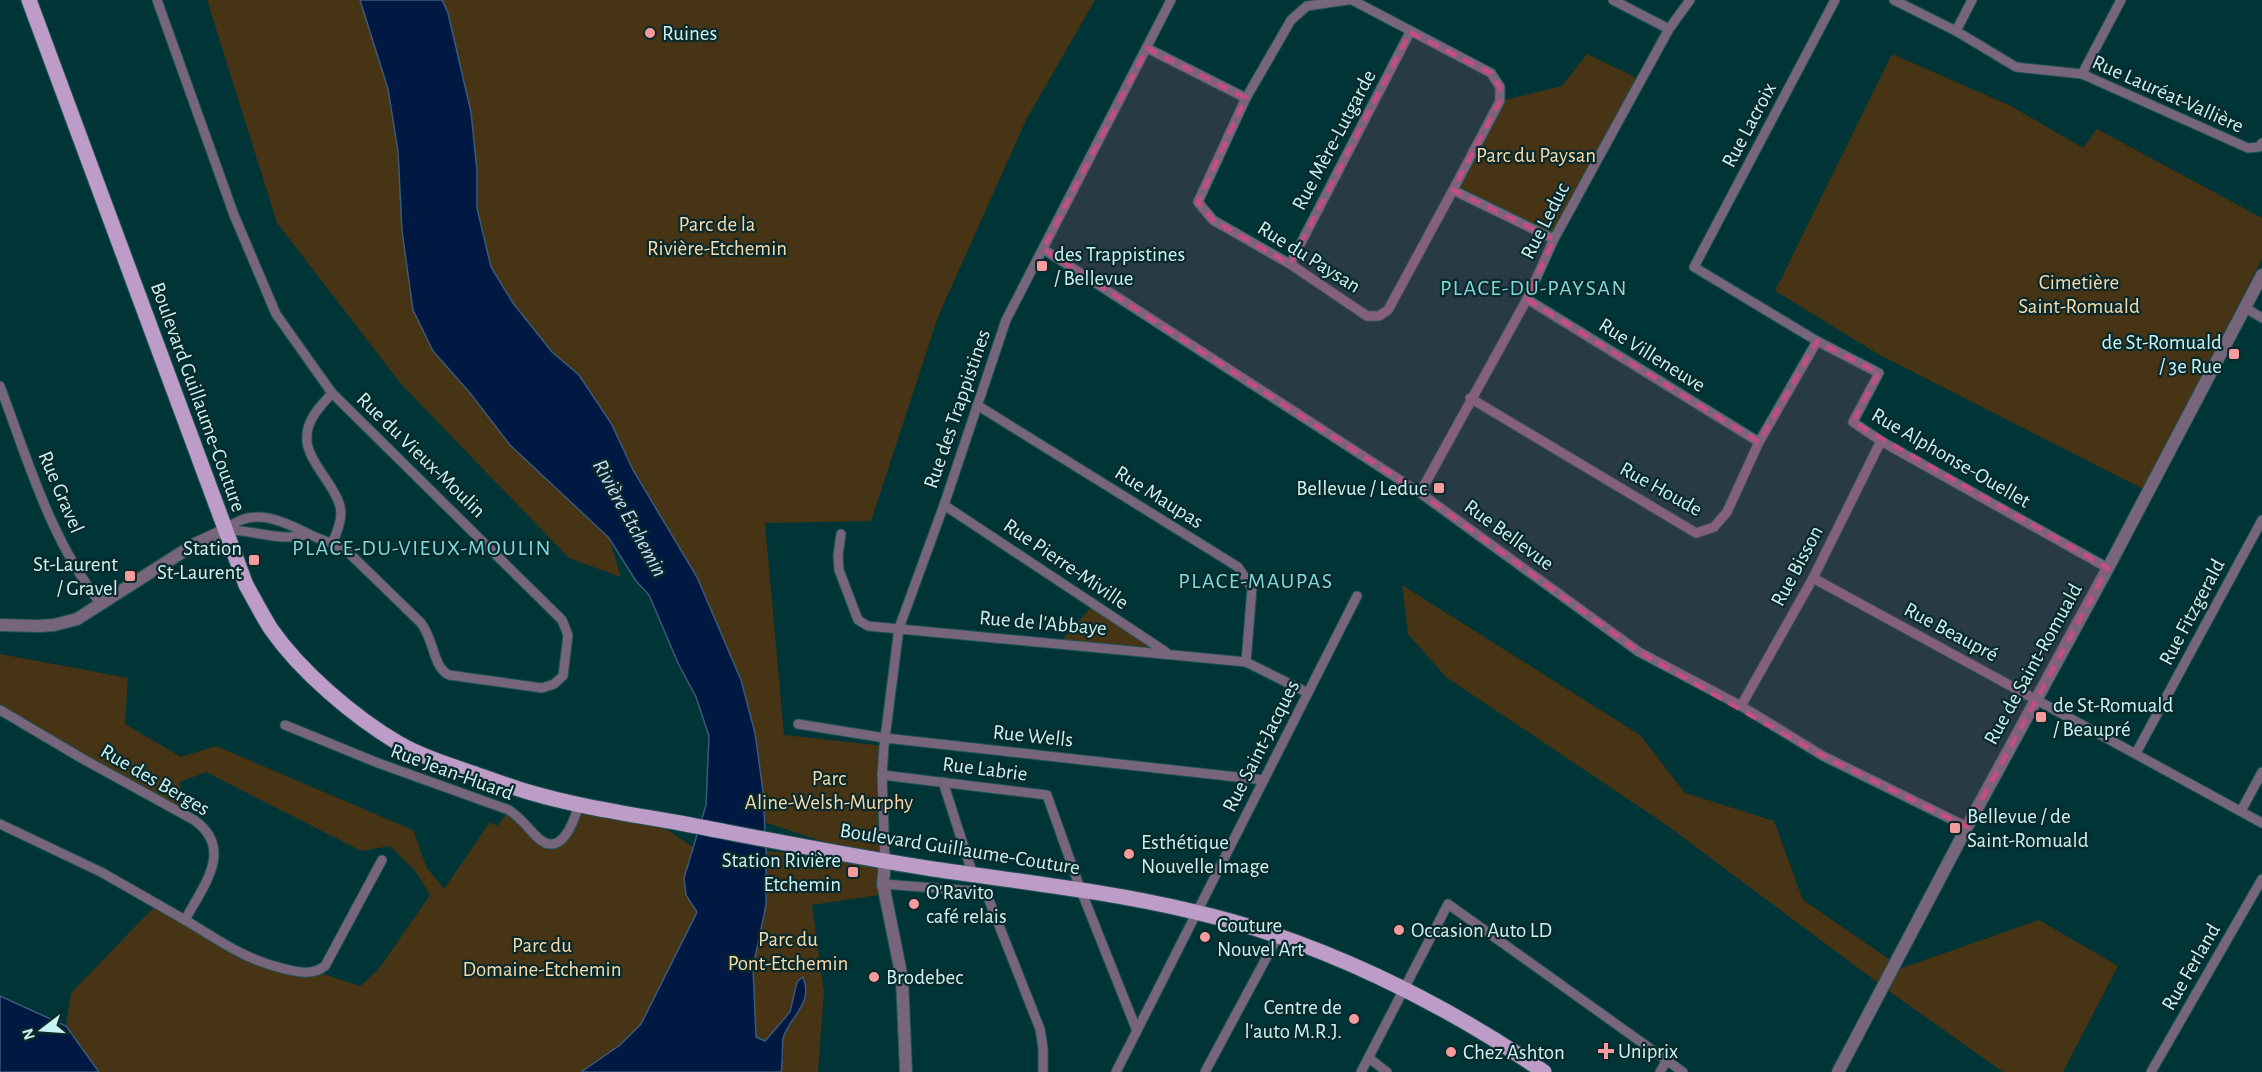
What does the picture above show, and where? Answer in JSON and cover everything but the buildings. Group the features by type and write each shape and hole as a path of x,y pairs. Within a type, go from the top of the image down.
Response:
{"main road":[{"name":"Boulevard Guillaume-Couture","path":"30,0 246,585 270,628 310,672 368,723 401,745 456,768 533,794 579,805 885,861 1080,888 1197,912 1278,936 1321,952 1431,1002 1544,1072"}],"street":[{"name":"Rue du Vieux-Moulin","path":"157,0 234,215 276,314 332,393 555,611 566,627 568,635 563,676 554,684 542,688 461,678 443,672 437,665 428,632 421,623 348,552 300,529 264,518 242,518 225,530"},
{"name":"Rue des Trappistines","path":"885,861 882,775 899,628 944,505 1006,320 1171,0"},
{"name":"Rue du Paysan","path":"1350,0 1491,73 1500,87 1500,101 1453,190 1388,310 1379,316 1367,316 1290,264 1213,220 1197,202 1246,98 1291,20 1307,6 1350,0"},
{"path":"1613,0 1669,29"},
{"name":"Rue Leduc","path":"1420,493 1470,398 1527,299 1554,239 1669,29 1690,0"},
{"name":"Rue Lacroix","path":"1694,267 1835,0"},
{"name":"Rue Lauréat-Vallière","path":"1894,0 1956,31 2016,67 2082,74 2248,148 2259,147 2262,143"},
{"path":"1956,31 1972,0"},
{"path":"2082,74 2121,0"},
{"name":"Rue Mère-Lutgarde","path":"1290,264 1410,32"},
{"path":"1147,48 1246,98"},
{"path":"1453,190 1554,239"},
{"name":"Rue Bellevue","path":"1043,249 1420,493 1639,652 1741,706 1823,756 1967,827"},
{"name":"Rue Alphonse-Ouellet","path":"1694,267 1817,341 1879,374 1853,422 1881,441 2108,568"},
{"name":"Rue de Saint-Romuald","path":"1838,1072 2262,275"},
{"name":"Rue Villeneuve","path":"1527,299 1760,442"},
{"path":"2244,307 2262,318"},
{"name":"Rue Houde","path":"1470,398 1696,533 1714,527 1727,512 1760,442 1817,341"},
{"name":"Rue Gravel","path":"0,386 42,500 82,580 101,604"},
{"name":"Rue du Vieux-Moulin","path":"332,393 314,414 308,429 307,440 313,462 340,504 339,524 332,543"},
{"name":"Rue Maupas","path":"977,405 1238,567 1252,588 1246,662"},
{"name":"Rue Bisson","path":"1741,706 1813,578 1881,441"},
{"name":"Rue Pierre-Miville","path":"944,505 1168,653"},
{"name":"Rue Fitzgerald","path":"2136,753 2262,520"},
{"name":"Rue du Vieux-Moulin","path":"225,530 240,530 290,538 308,534"},
{"path":"0,625 39,626 61,624 77,619 195,544 225,530"},
{"name":"Rue de l'Abbaye","path":"842,534 838,555 839,570 858,620 868,626 1246,662 1308,693"},
{"name":"Rue Beaupré","path":"1813,578 2262,823"},
{"name":"Rue Saint-Jacques","path":"1116,1072 1357,596"},
{"name":"Rue des Berges","path":"0,710 204,827 215,848 214,861 203,888 185,920"},
{"name":"Rue Wells","path":"798,724 885,738 1264,780"},
{"name":"Rue Jean-Huard","path":"285,725 378,764 509,810 545,842 557,842 567,835 579,805"},
{"path":"2241,811 2262,772"},
{"name":"Rue Labrie","path":"882,775 1047,795 1080,888 1137,1031"},
{"path":"943,782 973,875"},
{"path":"0,824 101,872 243,956 271,966 300,972 317,972 325,966 382,860"},
{"path":"885,861 883,884 902,978 906,1072"},
{"name":"Rue Ferland","path":"2151,1072 2262,879"},
{"path":"883,884 973,891 987,895 1040,1029 1043,1072"},
{"path":"1362,1072 1448,904 1683,1072"},
{"path":"1205,1072 1278,936"},
{"path":"1369,1058 1387,1072"},
{"path":"1660,1072 1667,1060"}],"highlighted area":[{"path":"1410,32 1491,73 1500,87 1500,101 1453,190 1554,239 1527,299 1759,442 1817,341 1879,373 1853,422 2108,568 1967,827 1823,756 1639,652 1420,493 1043,249 1147,48 1246,98 1198,202 1213,220 1290,264"}],"green space":[{"path":"207,0 360,0 388,89 398,151 402,231 413,310 433,351 470,393 510,445 609,538 621,577 569,558 401,384 277,223"},
{"name":"Parc de la Rivière-Etchemin","path":"404,0 1095,0 1026,120 938,317 871,521 765,523 784,735 884,746 885,894 812,905 824,992 818,1072 781,1072 784,1056 782,1039 802,1007 797,982 790,1012 765,1041 756,1037 753,967 766,905 766,851 882,861 764,822 689,624 490,344"},
{"name":"Parc du Paysan","path":"1587,54 1641,80 1554,239 1453,190 1500,101 1562,86"},
{"name":"Cimetière Saint-Romuald","path":"1892,54 2009,105 2083,148 2097,129 2262,218 2262,259 2143,489 1878,354 1775,291"},
{"path":"1402,585 1640,735 1685,793 1774,821 1803,900 1902,968 2039,920 2118,966 2063,1072 2003,1072 1893,994 1665,824 1446,677 1408,634"},
{"path":"1094,604 1168,653 1059,643"},
{"name":"Parc du Domaine-Etchemin","path":"0,654 128,678 125,724 181,757 216,746 413,830 427,868 444,889 490,822 497,826 509,810 537,837 553,843 572,826 573,803 650,818 693,847 697,912 641,1024 620,1045 581,1072 99,1072 66,1026 71,993 157,904 243,956 317,972 360,986 378,970 430,895 416,872 390,846 361,851 206,772 180,782 182,813 0,710"}],"water":[{"name":"Rivière Etchemin","path":"360,0 442,0 448,13 471,112 477,171 477,208 491,267 513,303 552,352 579,375 611,423 633,470 697,577 741,680 755,733 763,791 766,851 766,905 753,967 756,1037 765,1041 790,1012 797,982 803,977 806,986 806,995 800,1009 783,1038 781,1072 581,1072 620,1045 641,1024 697,912 686,895 684,878 706,805 709,736 696,697 678,663 649,595 636,581 609,538 510,445 470,393 433,351 413,310 402,231 398,151 388,89"},
{"path":"0,996 66,1026 99,1072 0,1072"}],"place":[{"name":"Ruines","path":"650,33"},
{"name":"des Trappistines / Bellevue","path":"1042,266"},
{"name":"de St-Romuald / 3e Rue","path":"2234,354"},
{"name":"Bellevue / Leduc","path":"1439,488"},
{"name":"Station St-Laurent","path":"254,560"},
{"name":"St-Laurent / Gravel","path":"130,576"},
{"name":"de St-Romuald / Beaupré","path":"2041,717"},
{"name":"Bellevue / de Saint-Romuald","path":"1955,828"},
{"name":"Esthétique Nouvelle Image","path":"1129,854"},
{"name":"Station Rivière Etchemin","path":"853,872"},
{"name":"O'Ravito café relais","path":"914,904"},
{"name":"Occasion Auto LD","path":"1399,930"},
{"name":"Couture Nouvel Art","path":"1205,937"},
{"name":"Brodebec","path":"874,977"},
{"name":"Centre de l'auto M.R.J.","path":"1354,1019"},
{"name":"Uniprix","path":"1606,1051"},
{"name":"Chez Ashton","path":"1451,1052"}],"district":[{"name":"PLACE-DU-PAYSAN","path":"1534,288"},
{"name":"PLACE-DU-VIEUX-MOULIN","path":"422,548"},
{"name":"PLACE-MAUPAS","path":"1256,581"}],"park label":[{"name":"Parc Aline-Welsh-Murphy","path":"829,790"},
{"name":"Parc du Pont-Etchemin","path":"788,951"}]}
